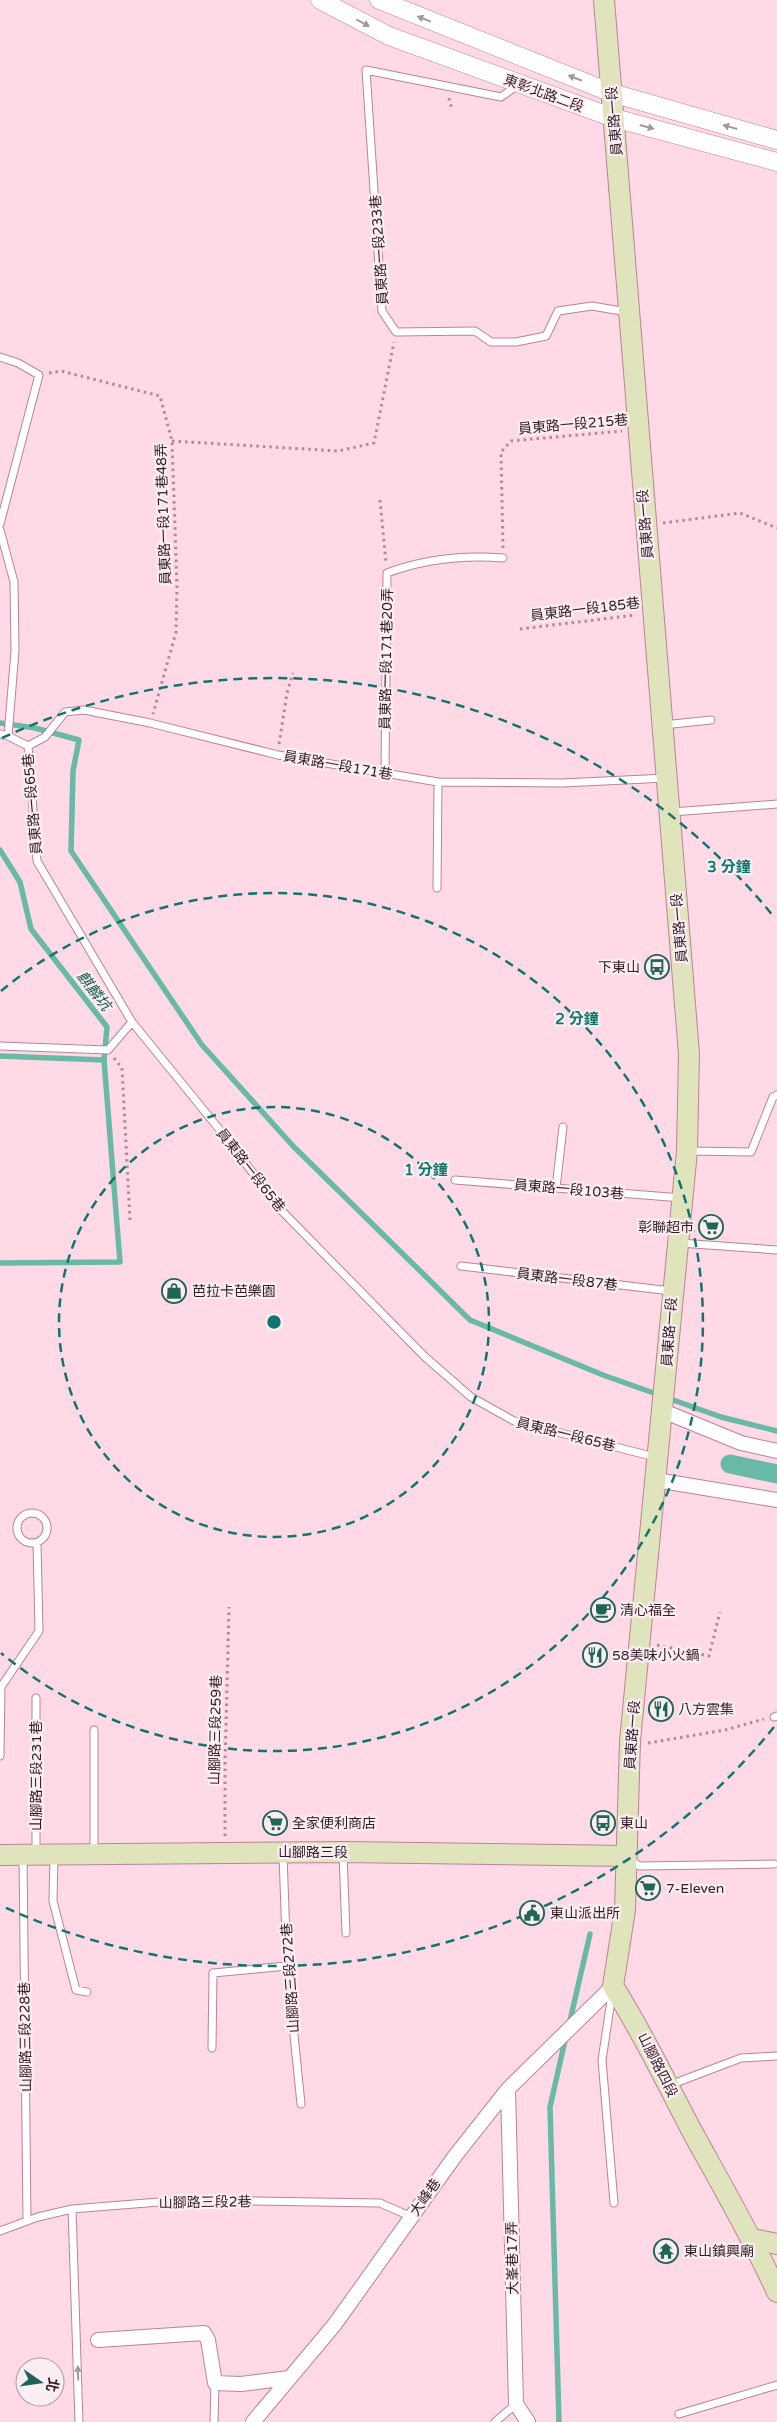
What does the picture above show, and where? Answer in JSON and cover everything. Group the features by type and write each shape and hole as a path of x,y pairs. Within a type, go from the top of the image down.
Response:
{"main road":[{"name":"員東路一段","path":"604,0 630,312 637,430 689,1054 687,1151 630,1742 626,1856"},
{"name":"山腳路三段","path":"0,1855 343,1852 626,1856"},
{"path":"613,1986 625,1910 626,1856"},
{"name":"山腳路四段","path":"613,1986 639,2027 668,2086 752,2239 777,2292"},
{"path":"752,2239 777,2244"}],"street":[{"name":"東彰北路二段","path":"320,0 389,36 614,118 777,162"},
{"name":"東彰北路二段","path":"378,0 612,93 777,140"},
{"path":"663,1411 741,1443 777,1451"},
{"path":"656,1480 777,1500"},
{"name":"大峰巷","path":"253,2422 335,2324 454,2156 508,2089 613,1986"},
{"name":"大峯巷17弄","path":"508,2089 516,2404"},
{"path":"98,2340 204,2333 208,2340 215,2383 242,2384 289,2378"},
{"path":"516,2404 528,2422"}],"lane":[{"name":"員東路一段233巷","path":"396,332 382,310 366,70 501,97 519,84"},
{"path":"396,332 475,331 491,342 516,342 546,336 558,311 592,306 630,312"},
{"path":"0,357 18,363 39,375 0,524"},
{"path":"0,530 14,582 16,651 8,736"},
{"name":"員東路一段171巷20弄","path":"385,772 387,573 414,563 476,556 503,558"},
{"name":"員東路一段171巷","path":"28,746 45,737 65,712 84,710 150,723 278,754 438,782 563,783 667,778"},
{"path":"663,726 711,720"},
{"name":"員東路一段65巷","path":"0,734 28,746 37,861 132,1022 228,1140 280,1209 424,1356 470,1398 514,1422 658,1457"},
{"path":"437,888 438,782"},
{"path":"669,812 777,804"},
{"path":"0,1046 108,1050 132,1022"},
{"path":"687,1151 751,1152 773,1097 777,1095"},
{"path":"556,1188 563,1127"},
{"name":"員東路一段103巷","path":"455,1180 682,1198"},
{"path":"678,1243 777,1250"},
{"name":"員東路一段87巷","path":"461,1266 672,1291"},
{"path":"0,1756 1,1687 39,1631 37,1543 46,1534 46,1522 38,1514 26,1514 18,1524 19,1536 28,1543 37,1543"},
{"name":"山腳路三段231巷","path":"36,1698 38,1854"},
{"path":"94,1730 94,1854"},
{"name":"山腳路三段272巷","path":"283,1852 287,1966 301,2104"},
{"path":"343,1852 346,1933"},
{"path":"38,1854 53,1901 76,1990 87,1992"},
{"name":"山腳路三段228巷","path":"27,2220 38,1854"},
{"path":"626,1856 639,1866 774,1864"},
{"path":"212,2048 213,1972 287,1966"},
{"path":"613,1986 602,2060 614,2203"},
{"path":"668,2086 741,2058 777,2056"},
{"name":"山腳路三段2巷","path":"0,2231 27,2220 72,2209 184,2200 380,2203 412,2217"},
{"path":"72,2209 79,2422"},
{"path":"214,2422 215,2383"},
{"path":"679,2414 777,2385"},
{"path":"495,2422 516,2404"}],"path":[{"path":"172,441 338,451 374,443 396,332"},
{"name":"員東路一段171巷48弄","path":"39,375 62,371 160,396 172,441 177,586 176,632 150,723"},
{"name":"員東路一段215巷","path":"503,558 501,452 511,441 637,430"},
{"path":"380,500 387,573"},
{"path":"645,525 740,512 777,528"},
{"name":"員東路一段185巷","path":"520,629 653,612"},
{"path":"278,754 287,693 293,672"},
{"path":"108,1050 122,1068 130,1220"},
{"name":"山腳路三段259巷","path":"226,1854 225,1766 230,1607"},
{"path":"639,1641 709,1656 720,1612"},
{"path":"630,1742 654,1744 725,1730 776,1716"}],"waterway":[{"path":"0,723 35,728 79,740 73,771 71,851 202,1045 293,1146 470,1320 603,1375 721,1417 777,1431"},
{"name":"麒麟坑","path":"0,850 20,882 31,929 107,1027 104,1060 0,1056"},
{"path":"0,1263 120,1262 104,1060"},
{"path":"730,1464 777,1474"},
{"path":"569,2025 590,1934"},
{"path":"559,2422 550,2107 566,2036"}],"place":[{"name":"下東山","path":"657,967"},
{"name":"彰聯超市","path":"711,1227"},
{"name":"芭拉卡芭樂園","path":"174,1291"},
{"name":"清心福全","path":"603,1610"},
{"name":"58美味小火鍋","path":"595,1655"},
{"name":"八方雲集","path":"661,1709"},
{"name":"全家便利商店","path":"275,1823"},
{"name":"東山","path":"603,1823"},
{"name":"7-Eleven","path":"648,1888"},
{"name":"東山派出所","path":"532,1913"},
{"name":"東山鎮興廟","path":"666,2251"}]}
